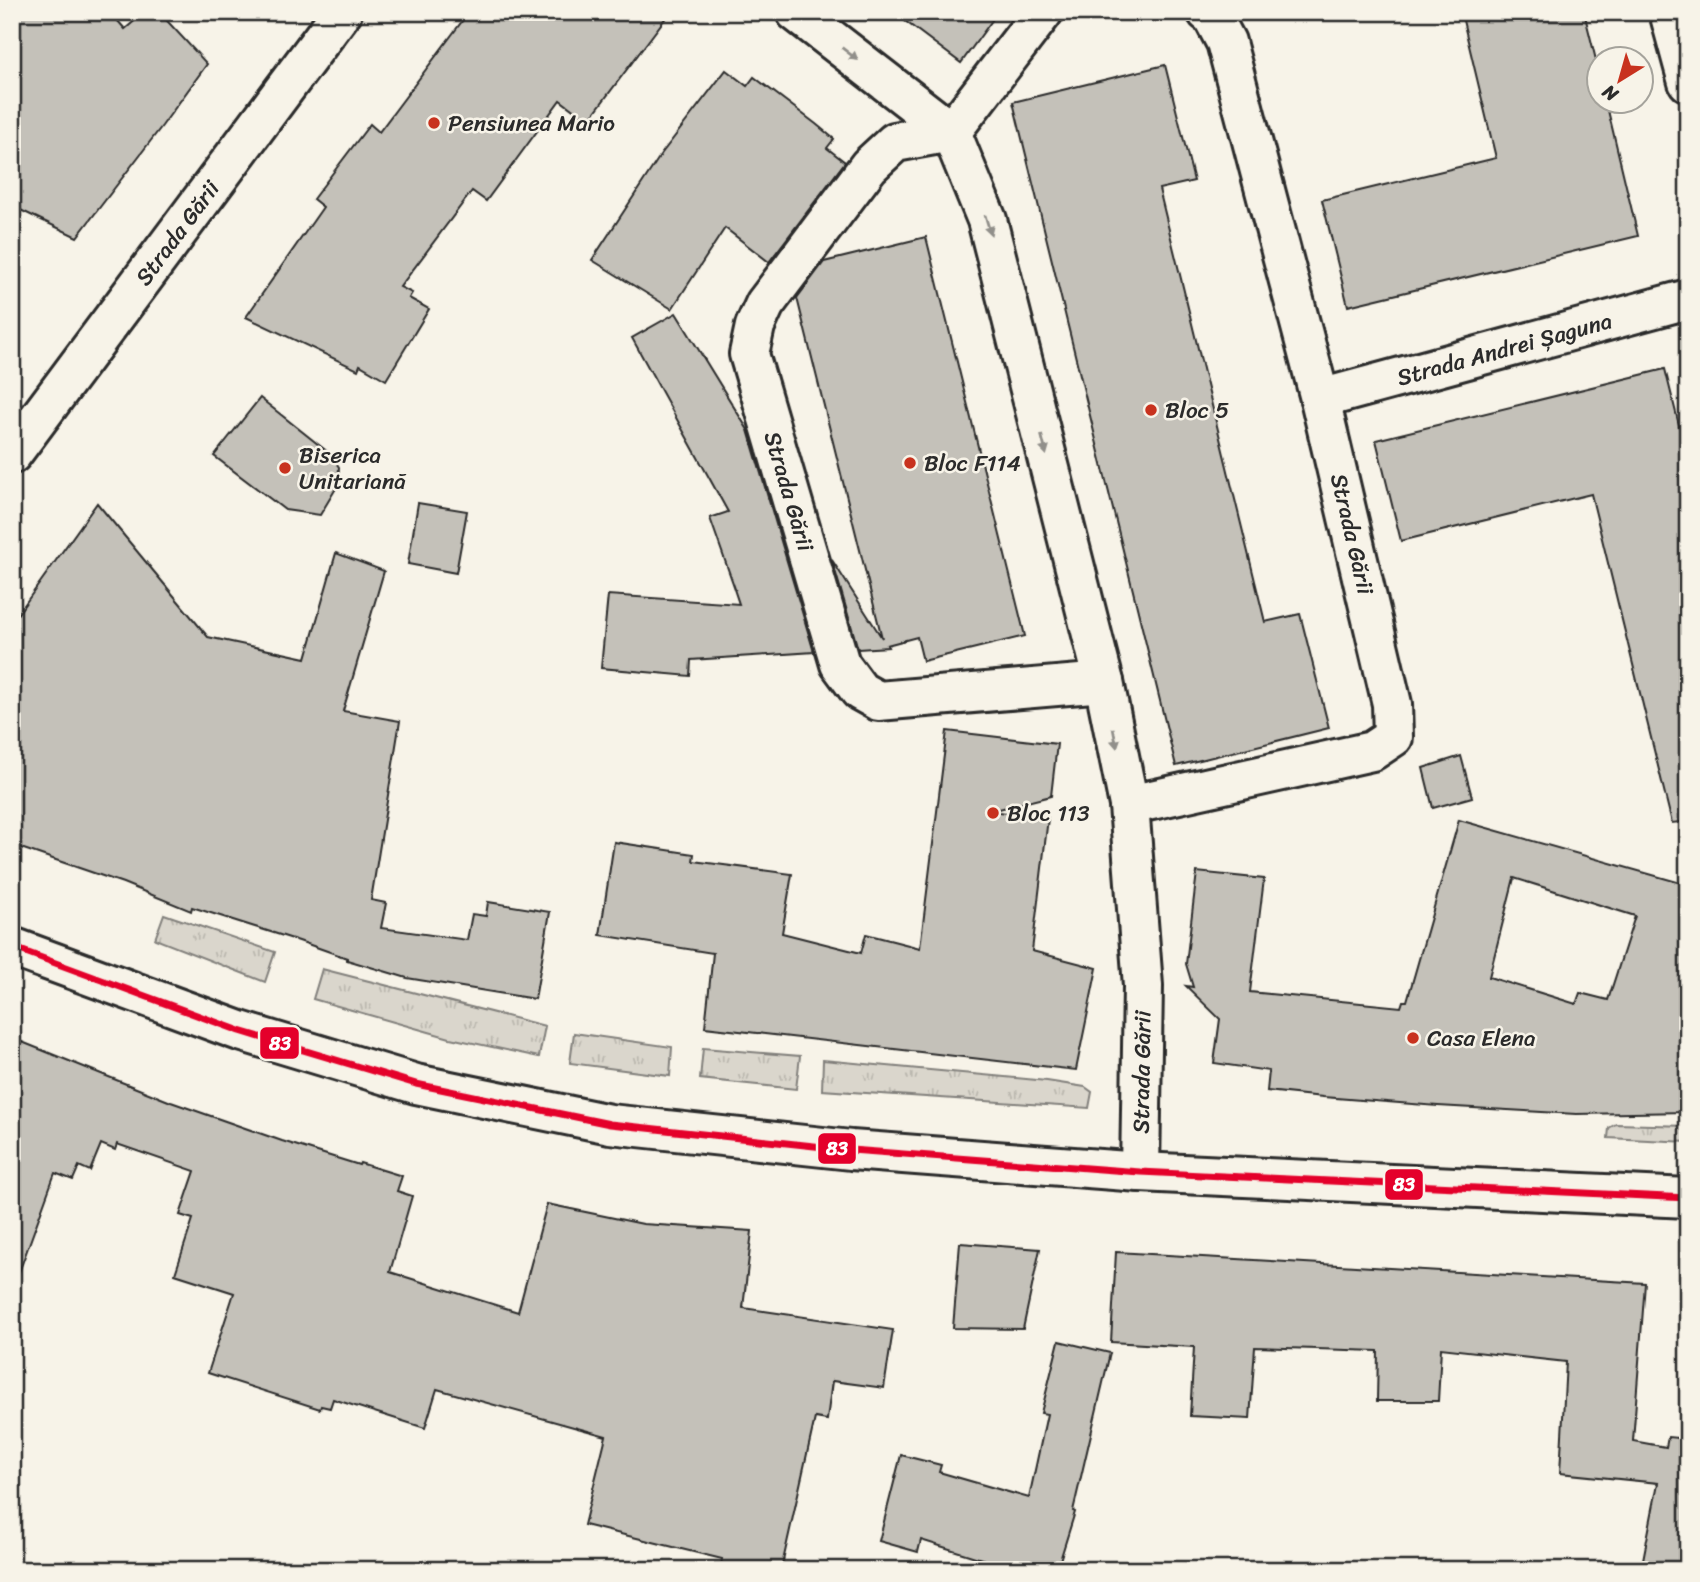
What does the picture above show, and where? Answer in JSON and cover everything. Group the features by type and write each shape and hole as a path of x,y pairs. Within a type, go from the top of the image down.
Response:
{"street":[{"name":"Strada Gării","path":"12,454 342,12"},
{"path":"796,12 951,132 1042,12"},
{"name":"Strada Gării","path":"1129,805 1372,751 1393,737 1392,705 1320,399 1226,41 1211,14 1207,12"},
{"path":"1669,12 1688,82"},
{"name":"Strada Gării","path":"1104,682 878,701 860,691 840,664 749,354 755,326 765,304 869,166 895,142 951,132 987,220 1104,682 1129,805 1143,986 1140,1172"},
{"name":"Strada Andrei Șaguna","path":"1320,399 1688,299"},
{"path":"12,947 240,1031 404,1080 610,1124 851,1150 1140,1172 1688,1198"}],"green space":[{"path":"164,914 275,952 265,982 155,939"},
{"path":"322,969 545,1026 539,1057 450,1038 313,999"},
{"path":"574,1033 672,1047 670,1076 570,1063"},
{"path":"703,1048 800,1056 796,1089 700,1079"},
{"path":"823,1060 1047,1081 1085,1087 1092,1092 1089,1108 822,1090"},
{"path":"1616,1124 1688,1126 1688,1142 1608,1138 1609,1128"}],"building":[{"path":"12,12 110,12 125,29 145,12 159,12 207,64 77,237 12,206"},
{"path":"469,12 670,12 588,121 560,100 486,201 472,191 400,287 412,293 409,298 429,309 386,380 360,365 358,370 246,317 323,207 313,199 370,124 379,132"},
{"path":"893,12 998,12 961,63"},
{"path":"1461,12 1584,12 1592,46 1584,46 1584,116 1609,116 1638,236 1348,306 1322,200 1496,158"},
{"name":"Bloc 5","path":"1165,65 1194,181 1159,189 1265,622 1300,614 1329,728 1176,766 1013,102"},
{"path":"726,70 747,86 754,77 816,124 834,139 827,148 845,162 769,262 725,228 672,309 592,260 662,153"},
{"name":"Bloc F114","path":"926,237 1025,636 923,661 917,637 887,645 888,647 858,649 832,560 882,638 797,298 824,262"},
{"path":"676,313 748,430 814,652 691,660 690,676 601,668 608,595 739,604 710,518 728,512 632,338"},
{"path":"1665,369 1688,461 1688,821 1672,823 1591,494 1401,541 1376,440"},
{"path":"260,398 329,453 339,467 338,485 320,515 285,510 214,456"},
{"path":"97,503 208,637 306,658 336,553 384,571 343,711 400,721 371,900 386,903 381,928 467,940 472,914 486,916 488,902 550,912 535,999 407,978 192,907 191,911 123,883 12,845 12,622"},
{"path":"418,503 467,511 456,573 408,564"},
{"path":"947,731 1057,744 1051,796 991,811 1048,818 1032,951 1097,968 1076,1070 705,1027 713,953 600,935 614,842 694,854 693,861 792,874 782,933 861,953 866,934 920,948"},
{"path":"1461,756 1472,797 1433,808 1423,768"},
{"path":"1459,820 1688,885 1688,1112 1576,1114 1438,1106 1267,1091 1269,1071 1214,1063 1220,1019 1186,986 1193,987 1186,964 1197,872 1264,879 1250,992 1401,1007 1403,1001 1407,1001","holes":["1514,878 1635,916 1608,1000 1580,993 1576,1004 1489,977"]},
{"path":"12,1038 171,1102 282,1141 402,1176 397,1191 412,1196 390,1272 518,1312 547,1204 643,1224 752,1231 743,1308 893,1330 884,1388 832,1381 827,1420 815,1418 781,1570 720,1570 722,1559 584,1525 606,1436 437,1389 425,1428 333,1399 330,1408 321,1406 320,1409 208,1373 234,1293 175,1274 193,1219 180,1215 195,1171 117,1144 115,1150 101,1144 90,1171 79,1166 73,1180 55,1173 18,1275 12,1274"},
{"path":"960,1243 1040,1249 1023,1329 953,1328"},
{"path":"1116,1252 1645,1283 1633,1441 1666,1447 1668,1437 1688,1439 1688,1570 1641,1570 1658,1483 1560,1473 1566,1362 1441,1348 1438,1401 1377,1401 1378,1351 1255,1347 1250,1419 1190,1416 1194,1347 1111,1342"},
{"path":"1059,1341 1110,1353 1073,1511 1075,1512 1057,1570 1017,1570 921,1540 918,1552 879,1541 901,1455 941,1465 939,1472 1029,1498 1047,1414 1041,1413"}],"transit line":[{"name":"83","path":"12,947 240,1031 416,1084 610,1124 851,1150 1140,1172 1688,1198"}],"place":[{"name":"Pensiunea Mario","path":"434,123"},
{"name":"Bloc 5","path":"1151,410"},
{"name":"Bloc F114","path":"910,463"},
{"name":"Biserica Unitariană","path":"285,468"},
{"name":"Bloc 113","path":"993,813"},
{"name":"Casa Elena","path":"1413,1038"}]}
